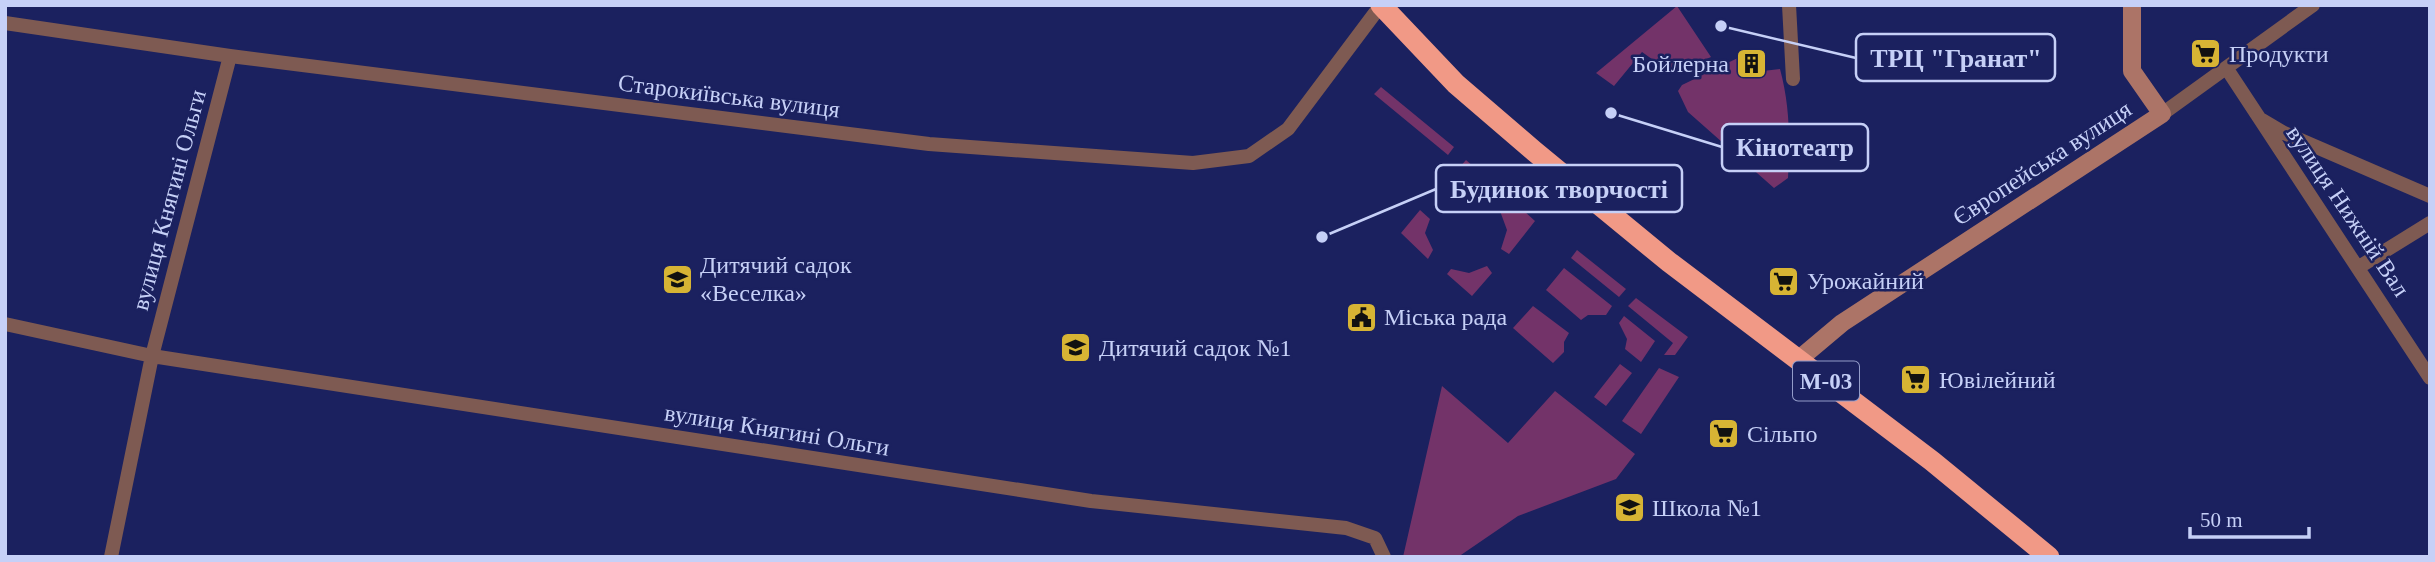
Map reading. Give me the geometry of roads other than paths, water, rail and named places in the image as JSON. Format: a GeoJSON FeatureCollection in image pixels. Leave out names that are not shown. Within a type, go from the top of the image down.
{"type":"FeatureCollection","features":[{"type":"Feature","properties":{"kind":"highway","name":"М-03"},"geometry":{"type":"LineString","coordinates":[[1381,5],[1456,84],[1534,151],[1669,262],[1932,461],[2049,557]]}},
{"type":"Feature","properties":{"kind":"main road"},"geometry":{"type":"LineString","coordinates":[[2132,5],[2132,71],[2162,114]]}},
{"type":"Feature","properties":{"kind":"main road","name":"Європейська вулиця"},"geometry":{"type":"LineString","coordinates":[[1798,360],[1842,323],[2162,114]]}},
{"type":"Feature","properties":{"kind":"street","name":"Старокиївська вулиця"},"geometry":{"type":"LineString","coordinates":[[5,23],[230,56],[929,144],[1193,163],[1250,156],[1288,129],[1381,5]]}},
{"type":"Feature","properties":{"kind":"street"},"geometry":{"type":"LineString","coordinates":[[1788,5],[1793,79]]}},
{"type":"Feature","properties":{"kind":"street","name":"Європейська вулиця"},"geometry":{"type":"LineString","coordinates":[[2162,114],[2313,5]]}},
{"type":"Feature","properties":{"kind":"street","name":"вулиця Княгині Ольги"},"geometry":{"type":"LineString","coordinates":[[111,557],[152,356],[230,56]]}},
{"type":"Feature","properties":{"kind":"street","name":"вулиця Нижній Вал"},"geometry":{"type":"LineString","coordinates":[[2227,69],[2360,267],[2430,378]]}},
{"type":"Feature","properties":{"kind":"street"},"geometry":{"type":"LineString","coordinates":[[2259,118],[2308,143],[2430,196]]}},
{"type":"Feature","properties":{"kind":"street"},"geometry":{"type":"LineString","coordinates":[[2360,267],[2430,223]]}},
{"type":"Feature","properties":{"kind":"street"},"geometry":{"type":"LineString","coordinates":[[5,324],[152,356]]}},
{"type":"Feature","properties":{"kind":"street","name":"вулиця Княгині Ольги"},"geometry":{"type":"LineString","coordinates":[[152,356],[1091,501],[1346,528],[1375,538],[1384,557]]}},
{"type":"Feature","properties":{"kind":"place","name":"ТРЦ \"Гранат\""},"geometry":{"type":"Point","coordinates":[1721,26]}},
{"type":"Feature","properties":{"kind":"place","name":"Продукти"},"geometry":{"type":"Point","coordinates":[2206,54]}},
{"type":"Feature","properties":{"kind":"place","name":"Бойлерна"},"geometry":{"type":"Point","coordinates":[1752,64]}},
{"type":"Feature","properties":{"kind":"place","name":"Кінотеатр"},"geometry":{"type":"Point","coordinates":[1611,113]}},
{"type":"Feature","properties":{"kind":"place","name":"Будинок творчості"},"geometry":{"type":"Point","coordinates":[1322,237]}},
{"type":"Feature","properties":{"kind":"place","name":"Дитячий садок «Веселка»"},"geometry":{"type":"Point","coordinates":[677,279]}},
{"type":"Feature","properties":{"kind":"place","name":"Урожайний"},"geometry":{"type":"Point","coordinates":[1784,281]}},
{"type":"Feature","properties":{"kind":"place","name":"Міська рада"},"geometry":{"type":"Point","coordinates":[1361,317]}},
{"type":"Feature","properties":{"kind":"place","name":"Дитячий садок №1"},"geometry":{"type":"Point","coordinates":[1076,348]}},
{"type":"Feature","properties":{"kind":"place","name":"Ювілейний"},"geometry":{"type":"Point","coordinates":[1916,380]}},
{"type":"Feature","properties":{"kind":"place","name":"Сільпо"},"geometry":{"type":"Point","coordinates":[1724,434]}},
{"type":"Feature","properties":{"kind":"place","name":"Школа №1"},"geometry":{"type":"Point","coordinates":[1629,508]}}]}
